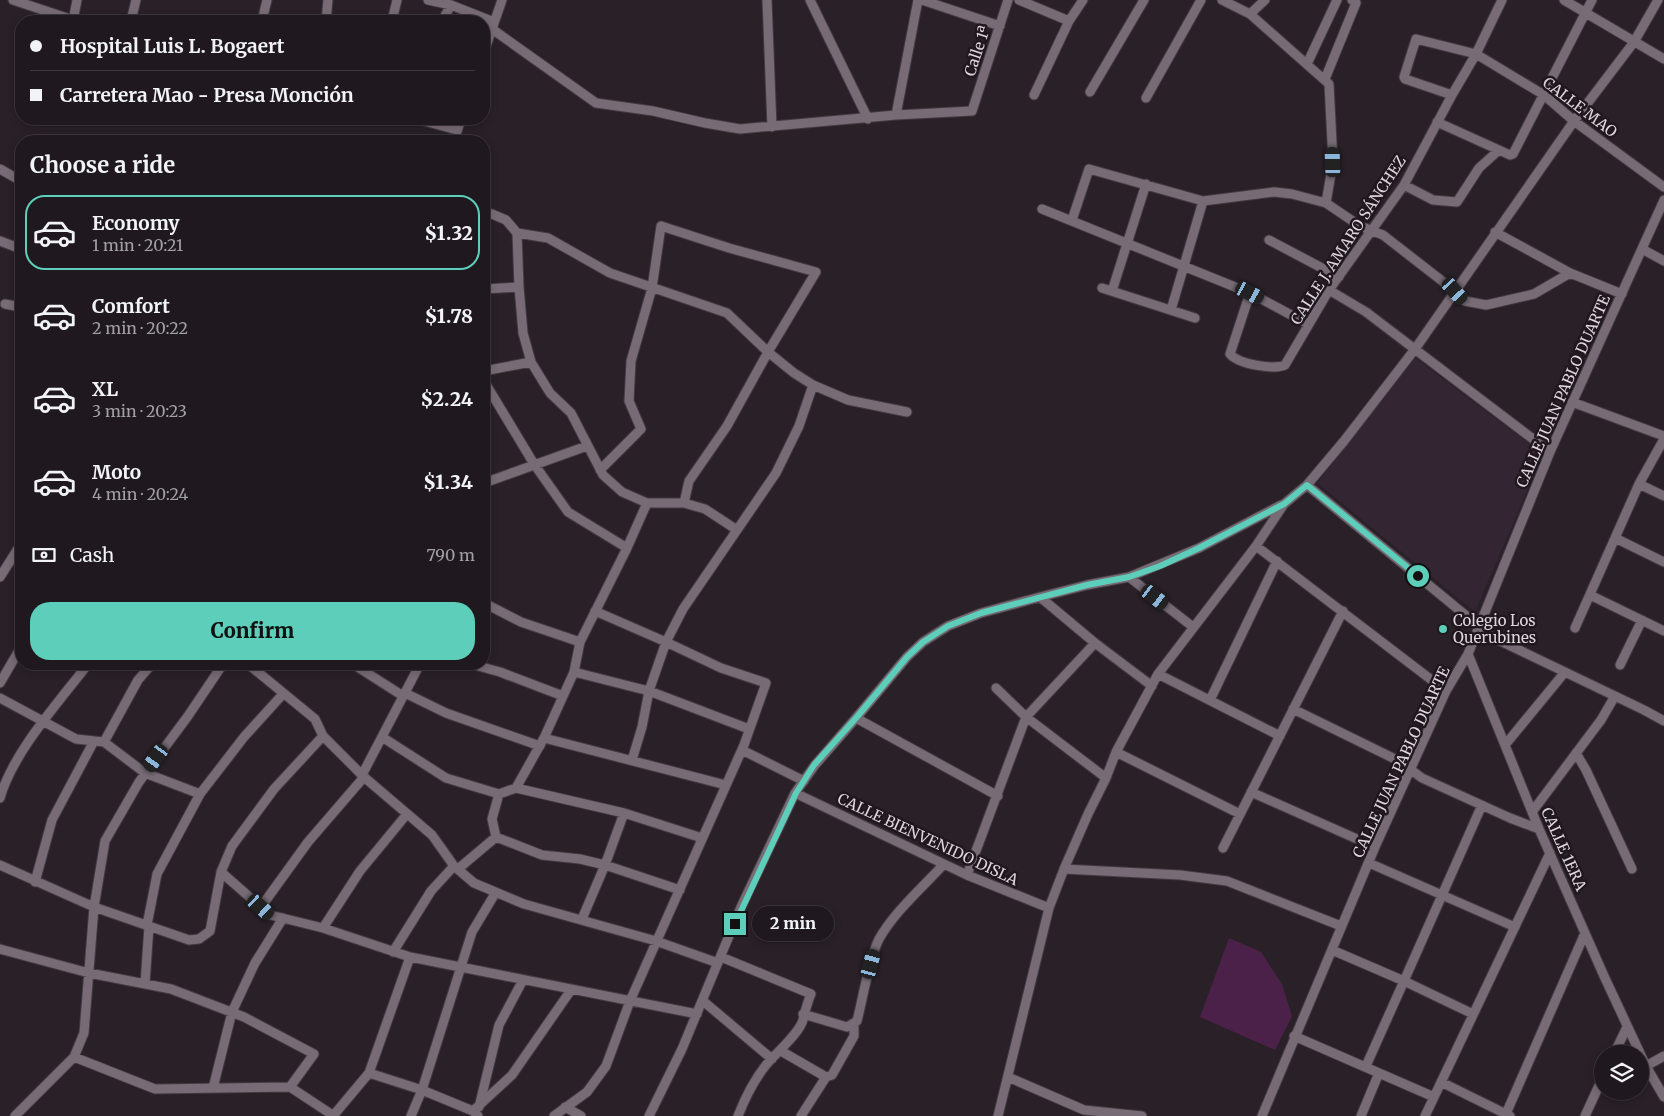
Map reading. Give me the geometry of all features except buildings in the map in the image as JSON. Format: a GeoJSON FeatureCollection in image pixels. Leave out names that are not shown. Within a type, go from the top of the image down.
{"type":"FeatureCollection","features":[{"type":"Feature","properties":{"kind":"street"},"geometry":{"type":"LineString","coordinates":[[13,0],[54,15]]}},
{"type":"Feature","properties":{"kind":"street"},"geometry":{"type":"LineString","coordinates":[[73,15],[77,0]]}},
{"type":"Feature","properties":{"kind":"street"},"geometry":{"type":"LineString","coordinates":[[132,15],[136,0]]}},
{"type":"Feature","properties":{"kind":"street"},"geometry":{"type":"LineString","coordinates":[[263,15],[267,0]]}},
{"type":"Feature","properties":{"kind":"street"},"geometry":{"type":"LineString","coordinates":[[327,15],[328,0]]}},
{"type":"Feature","properties":{"kind":"street"},"geometry":{"type":"LineString","coordinates":[[393,15],[397,0]]}},
{"type":"Feature","properties":{"kind":"street"},"geometry":{"type":"LineString","coordinates":[[428,0],[451,5],[472,15]]}},
{"type":"Feature","properties":{"kind":"street"},"geometry":{"type":"LineString","coordinates":[[490,34],[502,0]]}},
{"type":"Feature","properties":{"kind":"street"},"geometry":{"type":"LineString","coordinates":[[767,0],[772,127]]}},
{"type":"Feature","properties":{"kind":"street"},"geometry":{"type":"LineString","coordinates":[[810,0],[868,119]]}},
{"type":"Feature","properties":{"kind":"street"},"geometry":{"type":"LineString","coordinates":[[490,24],[596,103],[653,111],[705,124],[740,129],[896,115],[918,0]]}},
{"type":"Feature","properties":{"kind":"street"},"geometry":{"type":"LineString","coordinates":[[922,0],[1000,26]]}},
{"type":"Feature","properties":{"kind":"street","name":"Calle 1ª"},"geometry":{"type":"LineString","coordinates":[[896,115],[972,111],[1008,0]]}},
{"type":"Feature","properties":{"kind":"street"},"geometry":{"type":"LineString","coordinates":[[1020,0],[1069,21]]}},
{"type":"Feature","properties":{"kind":"street"},"geometry":{"type":"LineString","coordinates":[[1034,95],[1069,21],[1083,0]]}},
{"type":"Feature","properties":{"kind":"street"},"geometry":{"type":"LineString","coordinates":[[1090,92],[1144,0]]}},
{"type":"Feature","properties":{"kind":"street"},"geometry":{"type":"LineString","coordinates":[[1146,98],[1201,0]]}},
{"type":"Feature","properties":{"kind":"street"},"geometry":{"type":"LineString","coordinates":[[1222,0],[1250,14],[1325,79],[1330,87],[1333,162],[1326,203]]}},
{"type":"Feature","properties":{"kind":"street"},"geometry":{"type":"LineString","coordinates":[[1250,14],[1265,0]]}},
{"type":"Feature","properties":{"kind":"street"},"geometry":{"type":"LineString","coordinates":[[1307,64],[1337,0]]}},
{"type":"Feature","properties":{"kind":"street"},"geometry":{"type":"LineString","coordinates":[[1325,79],[1356,4],[1352,0]]}},
{"type":"Feature","properties":{"kind":"street","name":"CALLE J. AMARO SÁNCHEZ"},"geometry":{"type":"LineString","coordinates":[[1250,293],[1230,354],[1233,358],[1267,367],[1282,367],[1287,363],[1329,290],[1404,185],[1452,94],[1476,54],[1502,0]]}},
{"type":"Feature","properties":{"kind":"street"},"geometry":{"type":"LineString","coordinates":[[1564,0],[1664,59]]}},
{"type":"Feature","properties":{"kind":"street"},"geometry":{"type":"LineString","coordinates":[[1438,122],[1511,155],[1592,0]]}},
{"type":"Feature","properties":{"kind":"street"},"geometry":{"type":"LineString","coordinates":[[649,1116],[682,1049],[742,907],[796,793],[814,765],[907,657],[934,634],[948,626],[981,613],[1087,585],[1129,577],[1199,548],[1284,504],[1307,485],[1344,441],[1414,349],[1574,121],[1634,42],[1658,0]]}},
{"type":"Feature","properties":{"kind":"street"},"geometry":{"type":"LineString","coordinates":[[445,15],[451,5]]}},
{"type":"Feature","properties":{"kind":"street","name":"CALLE MAO"},"geometry":{"type":"LineString","coordinates":[[1452,94],[1405,79],[1414,40],[1418,38],[1476,54],[1544,95],[1574,121],[1664,187]]}},
{"type":"Feature","properties":{"kind":"street"},"geometry":{"type":"LineString","coordinates":[[439,125],[457,130]]}},
{"type":"Feature","properties":{"kind":"street"},"geometry":{"type":"LineString","coordinates":[[456,135],[459,125]]}},
{"type":"Feature","properties":{"kind":"street"},"geometry":{"type":"LineString","coordinates":[[1404,185],[1432,200],[1456,202],[1478,168],[1499,150]]}},
{"type":"Feature","properties":{"kind":"street"},"geometry":{"type":"LineString","coordinates":[[1072,220],[1089,168],[1203,201],[1274,192],[1292,194],[1326,203],[1360,226],[1373,229],[1383,235],[1455,291],[1465,301],[1486,305],[1534,294],[1570,273]]}},
{"type":"Feature","properties":{"kind":"street"},"geometry":{"type":"LineString","coordinates":[[0,169],[15,178]]}},
{"type":"Feature","properties":{"kind":"street"},"geometry":{"type":"LineString","coordinates":[[1112,291],[1146,184]]}},
{"type":"Feature","properties":{"kind":"street","name":"CALLE JUAN PABLO DUARTE"},"geometry":{"type":"LineString","coordinates":[[1262,1116],[1375,847],[1446,692],[1468,654],[1550,452],[1664,200]]}},
{"type":"Feature","properties":{"kind":"street"},"geometry":{"type":"LineString","coordinates":[[1171,310],[1203,201]]}},
{"type":"Feature","properties":{"kind":"street"},"geometry":{"type":"LineString","coordinates":[[1042,209],[1250,293],[1308,324]]}},
{"type":"Feature","properties":{"kind":"street"},"geometry":{"type":"LineString","coordinates":[[490,214],[506,220],[517,233],[519,287],[524,333],[531,362],[550,393],[571,413],[603,475],[622,492],[647,503],[684,503],[705,509],[737,530]]}},
{"type":"Feature","properties":{"kind":"street"},"geometry":{"type":"LineString","coordinates":[[600,470],[641,429],[629,401],[631,361],[652,288],[661,226],[729,248],[816,272],[768,352],[727,426],[689,481],[684,503]]}},
{"type":"Feature","properties":{"kind":"street"},"geometry":{"type":"LineString","coordinates":[[1496,232],[1570,273],[1622,294]]}},
{"type":"Feature","properties":{"kind":"street"},"geometry":{"type":"LineString","coordinates":[[517,233],[548,238],[610,273],[727,313],[768,352],[794,373],[813,385],[848,400],[906,412]]}},
{"type":"Feature","properties":{"kind":"street"},"geometry":{"type":"LineString","coordinates":[[1269,240],[1338,277]]}},
{"type":"Feature","properties":{"kind":"street"},"geometry":{"type":"LineString","coordinates":[[0,241],[15,247]]}},
{"type":"Feature","properties":{"kind":"street"},"geometry":{"type":"LineString","coordinates":[[1642,248],[1664,261]]}},
{"type":"Feature","properties":{"kind":"street"},"geometry":{"type":"LineString","coordinates":[[490,289],[519,287]]}},
{"type":"Feature","properties":{"kind":"street"},"geometry":{"type":"LineString","coordinates":[[1102,288],[1195,318]]}},
{"type":"Feature","properties":{"kind":"street"},"geometry":{"type":"LineString","coordinates":[[1329,290],[1366,312],[1550,452]]}},
{"type":"Feature","properties":{"kind":"street"},"geometry":{"type":"LineString","coordinates":[[5,304],[15,306]]}},
{"type":"Feature","properties":{"kind":"street"},"geometry":{"type":"LineString","coordinates":[[490,370],[531,362]]}},
{"type":"Feature","properties":{"kind":"street"},"geometry":{"type":"LineString","coordinates":[[632,760],[642,726],[649,691],[666,642],[683,609],[776,473],[799,426],[813,385]]}},
{"type":"Feature","properties":{"kind":"street"},"geometry":{"type":"LineString","coordinates":[[490,391],[534,464],[568,512],[627,548]]}},
{"type":"Feature","properties":{"kind":"street"},"geometry":{"type":"LineString","coordinates":[[1572,402],[1664,437],[1639,484],[1575,628]]}},
{"type":"Feature","properties":{"kind":"street"},"geometry":{"type":"LineString","coordinates":[[490,481],[587,446]]}},
{"type":"Feature","properties":{"kind":"street"},"geometry":{"type":"LineString","coordinates":[[1639,484],[1664,496]]}},
{"type":"Feature","properties":{"kind":"street"},"geometry":{"type":"LineString","coordinates":[[1307,485],[1492,637],[1664,721]]}},
{"type":"Feature","properties":{"kind":"street"},"geometry":{"type":"LineString","coordinates":[[516,788],[542,742],[574,672],[580,642],[627,548],[647,503]]}},
{"type":"Feature","properties":{"kind":"street"},"geometry":{"type":"LineString","coordinates":[[998,1116],[1049,908],[1064,869],[1116,752],[1158,674],[1256,546],[1284,504]]}},
{"type":"Feature","properties":{"kind":"street"},"geometry":{"type":"LineString","coordinates":[[1616,538],[1664,562]]}},
{"type":"Feature","properties":{"kind":"street"},"geometry":{"type":"LineString","coordinates":[[1256,546],[1446,692]]}},
{"type":"Feature","properties":{"kind":"street"},"geometry":{"type":"LineString","coordinates":[[0,577],[15,554]]}},
{"type":"Feature","properties":{"kind":"street"},"geometry":{"type":"LineString","coordinates":[[1210,700],[1277,561]]}},
{"type":"Feature","properties":{"kind":"street"},"geometry":{"type":"LineString","coordinates":[[1129,577],[1193,627]]}},
{"type":"Feature","properties":{"kind":"street"},"geometry":{"type":"LineString","coordinates":[[1590,595],[1664,631]]}},
{"type":"Feature","properties":{"kind":"street"},"geometry":{"type":"LineString","coordinates":[[1040,597],[1095,643],[1152,686]]}},
{"type":"Feature","properties":{"kind":"street"},"geometry":{"type":"LineString","coordinates":[[490,606],[521,622],[580,642]]}},
{"type":"Feature","properties":{"kind":"street"},"geometry":{"type":"LineString","coordinates":[[554,1116],[587,1092],[606,1066],[630,1001],[742,750],[766,683],[721,668],[596,611]]}},
{"type":"Feature","properties":{"kind":"street"},"geometry":{"type":"LineString","coordinates":[[1224,848],[1343,611]]}},
{"type":"Feature","properties":{"kind":"street"},"geometry":{"type":"LineString","coordinates":[[1620,665],[1642,620]]}},
{"type":"Feature","properties":{"kind":"street"},"geometry":{"type":"LineString","coordinates":[[967,875],[1026,717],[1095,643]]}},
{"type":"Feature","properties":{"kind":"street","name":"CALLE 1ERA"},"geometry":{"type":"LineString","coordinates":[[1468,654],[1532,812],[1636,1045]]}},
{"type":"Feature","properties":{"kind":"street"},"geometry":{"type":"LineString","coordinates":[[0,683],[15,657]]}},
{"type":"Feature","properties":{"kind":"street"},"geometry":{"type":"LineString","coordinates":[[490,669],[563,696]]}},
{"type":"Feature","properties":{"kind":"street"},"geometry":{"type":"LineString","coordinates":[[0,798],[4,782],[26,747],[83,670]]}},
{"type":"Feature","properties":{"kind":"street"},"geometry":{"type":"LineString","coordinates":[[104,742],[138,680],[147,670]]}},
{"type":"Feature","properties":{"kind":"street"},"geometry":{"type":"LineString","coordinates":[[15,1116],[74,1058],[84,1033],[94,907],[105,841],[146,773],[219,670]]}},
{"type":"Feature","properties":{"kind":"street"},"geometry":{"type":"LineString","coordinates":[[255,670],[315,719],[322,736],[363,776],[432,835],[456,868],[474,883],[524,904],[582,919],[720,960],[810,994],[803,1014],[803,1021],[781,1051],[767,1064],[750,1088],[738,1116]]}},
{"type":"Feature","properties":{"kind":"street"},"geometry":{"type":"LineString","coordinates":[[363,670],[404,694],[446,713],[542,742],[632,760],[726,785]]}},
{"type":"Feature","properties":{"kind":"street"},"geometry":{"type":"LineString","coordinates":[[261,907],[308,842],[363,776],[417,670]]}},
{"type":"Feature","properties":{"kind":"street"},"geometry":{"type":"LineString","coordinates":[[574,672],[649,691],[749,729]]}},
{"type":"Feature","properties":{"kind":"street"},"geometry":{"type":"LineString","coordinates":[[1505,746],[1565,672]]}},
{"type":"Feature","properties":{"kind":"street"},"geometry":{"type":"LineString","coordinates":[[1158,674],[1280,736]]}},
{"type":"Feature","properties":{"kind":"street"},"geometry":{"type":"LineString","coordinates":[[996,688],[1026,717],[1106,778]]}},
{"type":"Feature","properties":{"kind":"street"},"geometry":{"type":"LineString","coordinates":[[145,984],[148,926],[157,874],[200,794],[244,737],[284,694]]}},
{"type":"Feature","properties":{"kind":"street"},"geometry":{"type":"LineString","coordinates":[[1532,812],[1609,708],[1615,696]]}},
{"type":"Feature","properties":{"kind":"street"},"geometry":{"type":"LineString","coordinates":[[0,698],[76,739],[104,742],[146,773],[200,794]]}},
{"type":"Feature","properties":{"kind":"street"},"geometry":{"type":"LineString","coordinates":[[1293,709],[1399,761],[1422,778],[1539,828]]}},
{"type":"Feature","properties":{"kind":"street"},"geometry":{"type":"LineString","coordinates":[[856,718],[998,796]]}},
{"type":"Feature","properties":{"kind":"street"},"geometry":{"type":"LineString","coordinates":[[0,865],[94,907],[189,940],[199,939],[210,932],[221,872],[232,846],[269,796],[322,736]]}},
{"type":"Feature","properties":{"kind":"street"},"geometry":{"type":"LineString","coordinates":[[382,737],[446,778],[499,794],[516,788],[624,813],[702,838]]}},
{"type":"Feature","properties":{"kind":"street"},"geometry":{"type":"LineString","coordinates":[[35,882],[52,820],[94,741]]}},
{"type":"Feature","properties":{"kind":"street"},"geometry":{"type":"LineString","coordinates":[[742,750],[804,781]]}},
{"type":"Feature","properties":{"kind":"street"},"geometry":{"type":"LineString","coordinates":[[1116,752],[1240,814]]}},
{"type":"Feature","properties":{"kind":"street"},"geometry":{"type":"LineString","coordinates":[[1576,753],[1586,770],[1632,869]]}},
{"type":"Feature","properties":{"kind":"street"},"geometry":{"type":"LineString","coordinates":[[1252,792],[1375,847]]}},
{"type":"Feature","properties":{"kind":"street","name":"CALLE BIENVENIDO DISLA"},"geometry":{"type":"LineString","coordinates":[[796,793],[967,875],[1049,908]]}},
{"type":"Feature","properties":{"kind":"street"},"geometry":{"type":"LineString","coordinates":[[496,837],[492,819],[499,794]]}},
{"type":"Feature","properties":{"kind":"street"},"geometry":{"type":"LineString","coordinates":[[1366,1066],[1482,805]]}},
{"type":"Feature","properties":{"kind":"street"},"geometry":{"type":"LineString","coordinates":[[582,919],[624,813]]}},
{"type":"Feature","properties":{"kind":"street"},"geometry":{"type":"LineString","coordinates":[[323,928],[360,871],[407,814]]}},
{"type":"Feature","properties":{"kind":"street"},"geometry":{"type":"LineString","coordinates":[[496,837],[542,854],[580,859],[605,865],[680,890]]}},
{"type":"Feature","properties":{"kind":"street"},"geometry":{"type":"LineString","coordinates":[[393,952],[432,891],[456,868],[496,837]]}},
{"type":"Feature","properties":{"kind":"street"},"geometry":{"type":"LineString","coordinates":[[1425,1116],[1550,853]]}},
{"type":"Feature","properties":{"kind":"street"},"geometry":{"type":"LineString","coordinates":[[1369,863],[1515,926]]}},
{"type":"Feature","properties":{"kind":"street"},"geometry":{"type":"LineString","coordinates":[[803,1014],[847,1027],[857,1021],[874,952],[879,940],[894,918],[944,864]]}},
{"type":"Feature","properties":{"kind":"street"},"geometry":{"type":"LineString","coordinates":[[1064,869],[1180,875],[1227,880],[1342,926]]}},
{"type":"Feature","properties":{"kind":"street"},"geometry":{"type":"LineString","coordinates":[[221,872],[270,915],[323,928],[410,958],[697,1014]]}},
{"type":"Feature","properties":{"kind":"street"},"geometry":{"type":"LineString","coordinates":[[411,1116],[422,1090],[472,932],[496,892]]}},
{"type":"Feature","properties":{"kind":"street"},"geometry":{"type":"LineString","coordinates":[[214,1088],[232,1012],[255,963],[283,918]]}},
{"type":"Feature","properties":{"kind":"street"},"geometry":{"type":"LineString","coordinates":[[1441,1082],[1507,1115],[1585,933]]}},
{"type":"Feature","properties":{"kind":"street"},"geometry":{"type":"LineString","coordinates":[[0,949],[89,973],[171,989],[244,1017],[314,1054],[290,1087]]}},
{"type":"Feature","properties":{"kind":"street"},"geometry":{"type":"LineString","coordinates":[[1332,950],[1474,1014]]}},
{"type":"Feature","properties":{"kind":"street"},"geometry":{"type":"LineString","coordinates":[[74,1058],[155,1089],[290,1087],[334,1116],[368,1073],[410,958]]}},
{"type":"Feature","properties":{"kind":"street"},"geometry":{"type":"LineString","coordinates":[[476,1111],[499,1026],[523,980]]}},
{"type":"Feature","properties":{"kind":"street"},"geometry":{"type":"LineString","coordinates":[[476,1111],[512,1075],[571,990]]}},
{"type":"Feature","properties":{"kind":"street"},"geometry":{"type":"LineString","coordinates":[[703,1000],[772,1059]]}},
{"type":"Feature","properties":{"kind":"street"},"geometry":{"type":"LineString","coordinates":[[801,1116],[826,1077],[832,1075],[854,1036],[854,1024]]}},
{"type":"Feature","properties":{"kind":"street"},"geometry":{"type":"LineString","coordinates":[[1618,1045],[1627,1027]]}},
{"type":"Feature","properties":{"kind":"street"},"geometry":{"type":"LineString","coordinates":[[1294,1036],[1434,1097]]}},
{"type":"Feature","properties":{"kind":"street"},"geometry":{"type":"LineString","coordinates":[[781,1051],[826,1077]]}},
{"type":"Feature","properties":{"kind":"street"},"geometry":{"type":"LineString","coordinates":[[1649,1064],[1664,1056]]}},
{"type":"Feature","properties":{"kind":"street","name":"CALLE 1ERA"},"geometry":{"type":"LineString","coordinates":[[1649,1071],[1664,1097]]}},
{"type":"Feature","properties":{"kind":"street"},"geometry":{"type":"LineString","coordinates":[[368,1073],[422,1090],[476,1111]]}},
{"type":"Feature","properties":{"kind":"street"},"geometry":{"type":"LineString","coordinates":[[1362,1116],[1379,1073]]}},
{"type":"Feature","properties":{"kind":"street"},"geometry":{"type":"LineString","coordinates":[[1008,1077],[1084,1110],[1142,1116]]}},
{"type":"Feature","properties":{"kind":"street"},"geometry":{"type":"LineString","coordinates":[[1585,1116],[1594,1096]]}},
{"type":"Feature","properties":{"kind":"street"},"geometry":{"type":"LineString","coordinates":[[565,1107],[581,1116]]}},
{"type":"Feature","properties":{"kind":"shaded area"},"geometry":{"type":"Polygon","coordinates":[[[1414,357],[1543,454],[1475,612],[1317,483],[1414,357]]]}},
{"type":"Feature","properties":{"kind":"shaded area"},"geometry":{"type":"Polygon","coordinates":[[[1229,938],[1261,952],[1282,984],[1292,1016],[1275,1050],[1200,1017],[1229,938]]]}},
{"type":"Feature","properties":{"kind":"place","name":"Colegio Los Querubines"},"geometry":{"type":"Point","coordinates":[1443,629]}},
{"type":"Feature","properties":{"kind":"route"},"geometry":{"type":"LineString","coordinates":[[735,924],[796,793],[814,765],[907,657],[923,642],[948,626],[981,613],[1087,585],[1129,577],[1160,566],[1284,504],[1307,485],[1418,576]]}}]}
